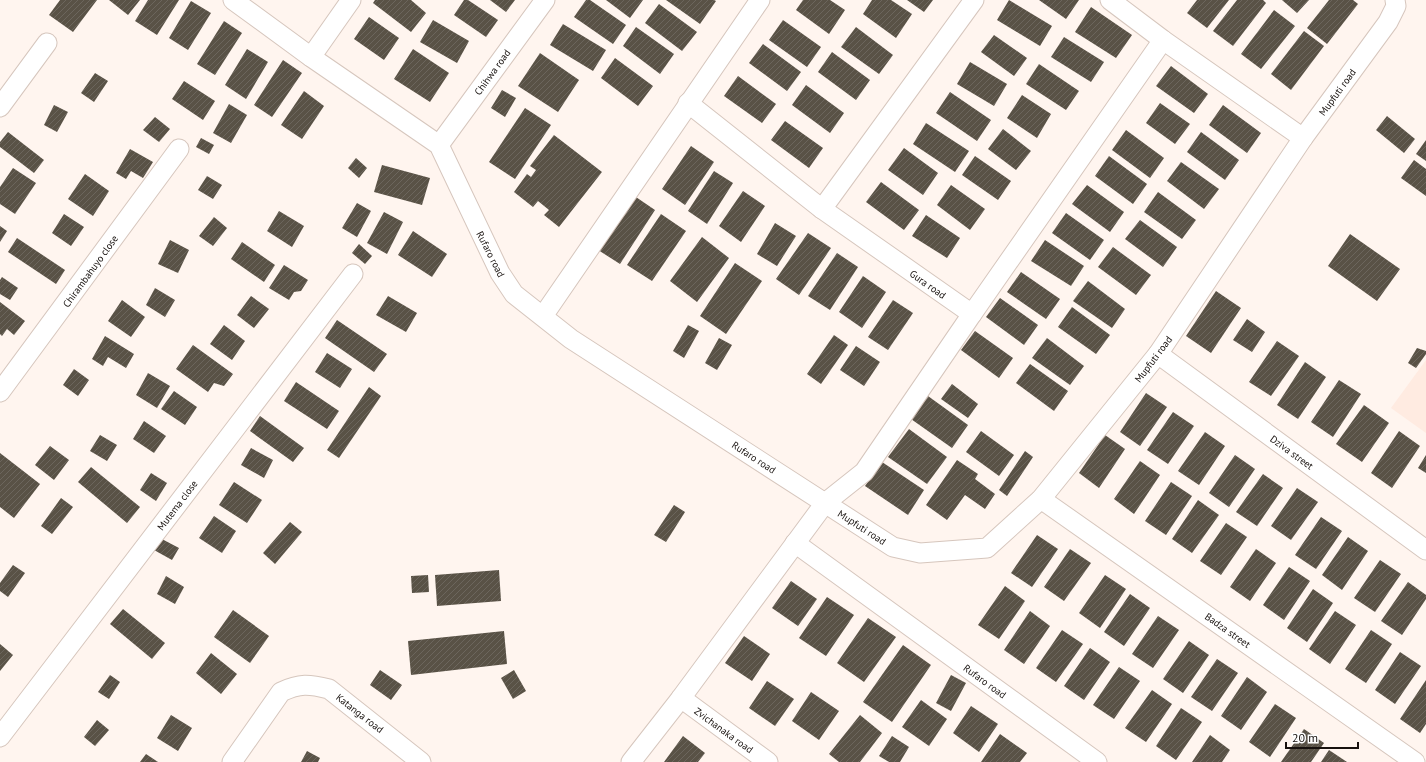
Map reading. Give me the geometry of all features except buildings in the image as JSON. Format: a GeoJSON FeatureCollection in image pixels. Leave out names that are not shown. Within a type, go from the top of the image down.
{"type":"FeatureCollection","features":[{"type":"Feature","properties":{"kind":"street"},"geometry":{"type":"LineString","coordinates":[[233,0],[311,57],[439,145]]}},
{"type":"Feature","properties":{"kind":"street"},"geometry":{"type":"LineString","coordinates":[[311,57],[351,0]]}},
{"type":"Feature","properties":{"kind":"street","name":"Chihwa road"},"geometry":{"type":"LineString","coordinates":[[439,145],[545,0]]}},
{"type":"Feature","properties":{"kind":"street"},"geometry":{"type":"LineString","coordinates":[[543,316],[760,0]]}},
{"type":"Feature","properties":{"kind":"street"},"geometry":{"type":"LineString","coordinates":[[822,209],[974,0]]}},
{"type":"Feature","properties":{"kind":"street"},"geometry":{"type":"LineString","coordinates":[[1110,0],[1163,40],[1303,138]]}},
{"type":"Feature","properties":{"kind":"street","name":"Mupfuti road"},"geometry":{"type":"LineString","coordinates":[[825,502],[893,546],[920,553],[987,548],[1041,499],[1158,354],[1303,138],[1388,22],[1395,3]]}},
{"type":"Feature","properties":{"kind":"street"},"geometry":{"type":"LineString","coordinates":[[631,762],[681,698],[825,502],[864,472],[1163,40]]}},
{"type":"Feature","properties":{"kind":"street"},"geometry":{"type":"LineString","coordinates":[[0,107],[47,43]]}},
{"type":"Feature","properties":{"kind":"street","name":"Gura road"},"geometry":{"type":"LineString","coordinates":[[688,103],[822,209],[972,314]]}},
{"type":"Feature","properties":{"kind":"street","name":"Rufaro road"},"geometry":{"type":"LineString","coordinates":[[439,145],[500,273],[514,294],[571,339],[825,502]]}},
{"type":"Feature","properties":{"kind":"street","name":"Chirambahuyo close"},"geometry":{"type":"LineString","coordinates":[[0,392],[179,149]]}},
{"type":"Feature","properties":{"kind":"street","name":"Mutema close"},"geometry":{"type":"LineString","coordinates":[[0,737],[354,274]]}},
{"type":"Feature","properties":{"kind":"street","name":"Dziva street"},"geometry":{"type":"LineString","coordinates":[[1158,354],[1426,550]]}},
{"type":"Feature","properties":{"kind":"street","name":"Badza street"},"geometry":{"type":"LineString","coordinates":[[1041,499],[1415,762]]}},
{"type":"Feature","properties":{"kind":"street","name":"Rufaro road"},"geometry":{"type":"LineString","coordinates":[[795,543],[1097,762]]}},
{"type":"Feature","properties":{"kind":"street","name":"Katanga road"},"geometry":{"type":"LineString","coordinates":[[232,762],[281,692],[292,687],[310,684],[329,689],[421,762]]}},
{"type":"Feature","properties":{"kind":"street","name":"Zvichanaka road"},"geometry":{"type":"LineString","coordinates":[[681,698],[768,762]]}},
{"type":"Feature","properties":{"kind":"shaded area"},"geometry":{"type":"Polygon","coordinates":[[[1426,360],[1426,433],[1391,408],[1426,360]]]}}]}
